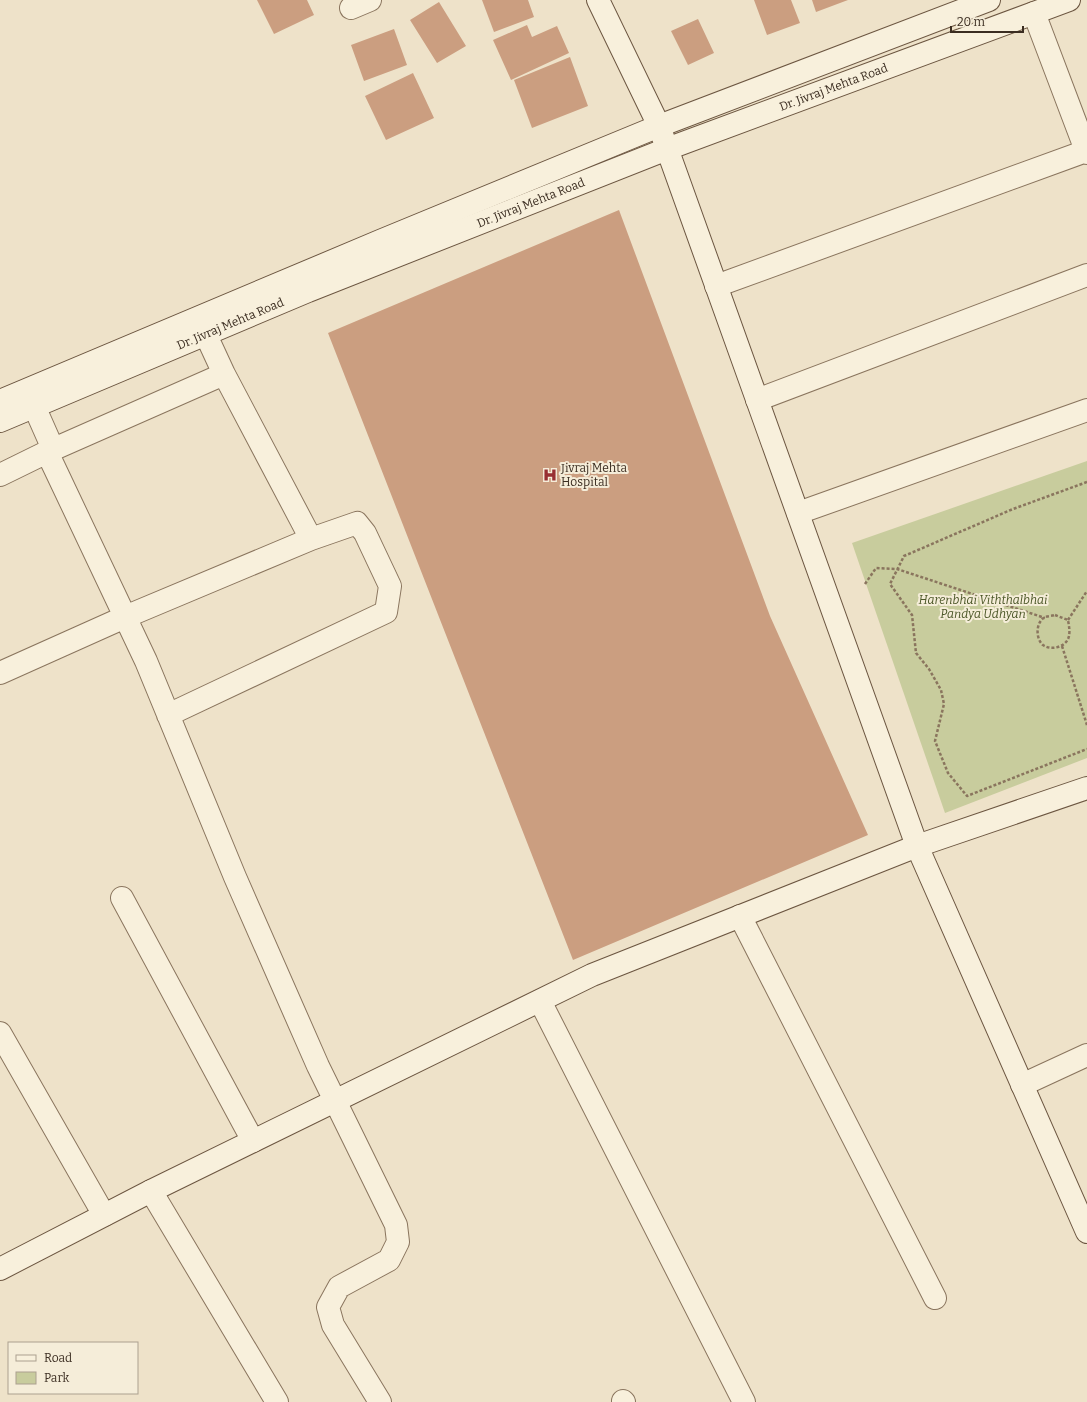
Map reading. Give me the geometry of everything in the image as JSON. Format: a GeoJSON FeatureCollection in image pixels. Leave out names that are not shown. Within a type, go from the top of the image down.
{"type":"FeatureCollection","features":[{"type":"Feature","properties":{"kind":"street"},"geometry":{"type":"LineString","coordinates":[[598,0],[659,126],[917,846],[1087,1232]]}},
{"type":"Feature","properties":{"kind":"street"},"geometry":{"type":"LineString","coordinates":[[0,401],[380,241],[659,126],[989,0]]}},
{"type":"Feature","properties":{"kind":"street","name":"Dr. Jivraj Mehta Road"},"geometry":{"type":"LineString","coordinates":[[0,420],[308,291],[666,149],[1069,0]]}},
{"type":"Feature","properties":{"kind":"street"},"geometry":{"type":"LineString","coordinates":[[716,286],[1087,152],[1034,13]]}},
{"type":"Feature","properties":{"kind":"street"},"geometry":{"type":"LineString","coordinates":[[757,400],[1087,275]]}},
{"type":"Feature","properties":{"kind":"street"},"geometry":{"type":"LineString","coordinates":[[206,334],[224,374],[311,539]]}},
{"type":"Feature","properties":{"kind":"street"},"geometry":{"type":"LineString","coordinates":[[0,475],[50,451],[224,374]]}},
{"type":"Feature","properties":{"kind":"street"},"geometry":{"type":"LineString","coordinates":[[34,406],[50,451],[146,661],[238,885],[318,1066],[396,1225],[398,1242],[389,1260],[339,1287],[328,1307],[333,1325],[380,1402]]}},
{"type":"Feature","properties":{"kind":"street"},"geometry":{"type":"LineString","coordinates":[[798,513],[1087,410]]}},
{"type":"Feature","properties":{"kind":"street"},"geometry":{"type":"LineString","coordinates":[[0,673],[125,617],[311,539],[357,523],[365,533],[390,586],[386,612],[168,715]]}},
{"type":"Feature","properties":{"kind":"street"},"geometry":{"type":"LineString","coordinates":[[0,1269],[151,1191],[592,975],[917,846],[1087,788]]}},
{"type":"Feature","properties":{"kind":"street"},"geometry":{"type":"LineString","coordinates":[[122,898],[253,1141]]}},
{"type":"Feature","properties":{"kind":"street"},"geometry":{"type":"LineString","coordinates":[[740,916],[934,1298]]}},
{"type":"Feature","properties":{"kind":"street"},"geometry":{"type":"LineString","coordinates":[[540,1001],[744,1402]]}},
{"type":"Feature","properties":{"kind":"street"},"geometry":{"type":"LineString","coordinates":[[0,1033],[104,1215]]}},
{"type":"Feature","properties":{"kind":"street"},"geometry":{"type":"LineString","coordinates":[[1022,1085],[1087,1055]]}},
{"type":"Feature","properties":{"kind":"street"},"geometry":{"type":"LineString","coordinates":[[151,1191],[277,1402]]}},
{"type":"Feature","properties":{"kind":"path"},"geometry":{"type":"LineString","coordinates":[[1087,482],[1013,509],[904,556],[890,584],[912,615],[916,653],[929,669],[941,690],[944,704],[935,741],[948,773],[967,796],[1087,749]]}},
{"type":"Feature","properties":{"kind":"path"},"geometry":{"type":"LineString","coordinates":[[866,584],[876,568],[897,569],[1045,618]]}},
{"type":"Feature","properties":{"kind":"path"},"geometry":{"type":"LineString","coordinates":[[1068,620],[1055,615],[1045,618],[1038,625],[1037,636],[1043,644],[1052,648],[1062,646],[1069,638],[1070,628],[1068,620],[1087,591]]}},
{"type":"Feature","properties":{"kind":"path"},"geometry":{"type":"LineString","coordinates":[[1062,646],[1087,725]]}},
{"type":"Feature","properties":{"kind":"green space","name":"Harenbhai Viththalbhai Pandya Udhyan"},"geometry":{"type":"Polygon","coordinates":[[[1087,461],[1087,758],[945,813],[852,543],[1087,461]]]}},
{"type":"Feature","properties":{"kind":"building"},"geometry":{"type":"Polygon","coordinates":[[[257,0],[307,0],[314,15],[274,34],[257,0]]]}},
{"type":"Feature","properties":{"kind":"building"},"geometry":{"type":"Polygon","coordinates":[[[482,0],[528,0],[534,17],[494,32],[482,0]]]}},
{"type":"Feature","properties":{"kind":"building"},"geometry":{"type":"Polygon","coordinates":[[[754,0],[791,0],[800,23],[767,35],[754,0]]]}},
{"type":"Feature","properties":{"kind":"building"},"geometry":{"type":"Polygon","coordinates":[[[812,0],[848,0],[816,12],[812,0]]]}},
{"type":"Feature","properties":{"kind":"building"},"geometry":{"type":"Polygon","coordinates":[[[439,2],[466,46],[437,63],[410,20],[439,2]]]}},
{"type":"Feature","properties":{"kind":"building"},"geometry":{"type":"Polygon","coordinates":[[[698,19],[714,53],[688,65],[671,31],[698,19]]]}},
{"type":"Feature","properties":{"kind":"building"},"geometry":{"type":"Polygon","coordinates":[[[527,25],[532,37],[557,26],[569,53],[511,80],[493,40],[527,25]]]}},
{"type":"Feature","properties":{"kind":"building"},"geometry":{"type":"Polygon","coordinates":[[[394,29],[407,65],[364,81],[351,45],[394,29]]]}},
{"type":"Feature","properties":{"kind":"building"},"geometry":{"type":"Polygon","coordinates":[[[570,57],[588,106],[532,128],[514,80],[570,57]]]}},
{"type":"Feature","properties":{"kind":"building"},"geometry":{"type":"Polygon","coordinates":[[[413,73],[434,118],[386,140],[365,96],[413,73]]]}},
{"type":"Feature","properties":{"kind":"building","name":"Jivraj Mehta Hospital"},"geometry":{"type":"Polygon","coordinates":[[[619,210],[770,616],[868,835],[573,960],[328,333],[619,210]]]}},
{"type":"Feature","properties":{"kind":"place","name":"Jivraj Mehta Hospital"},"geometry":{"type":"Point","coordinates":[550,475]}}]}
